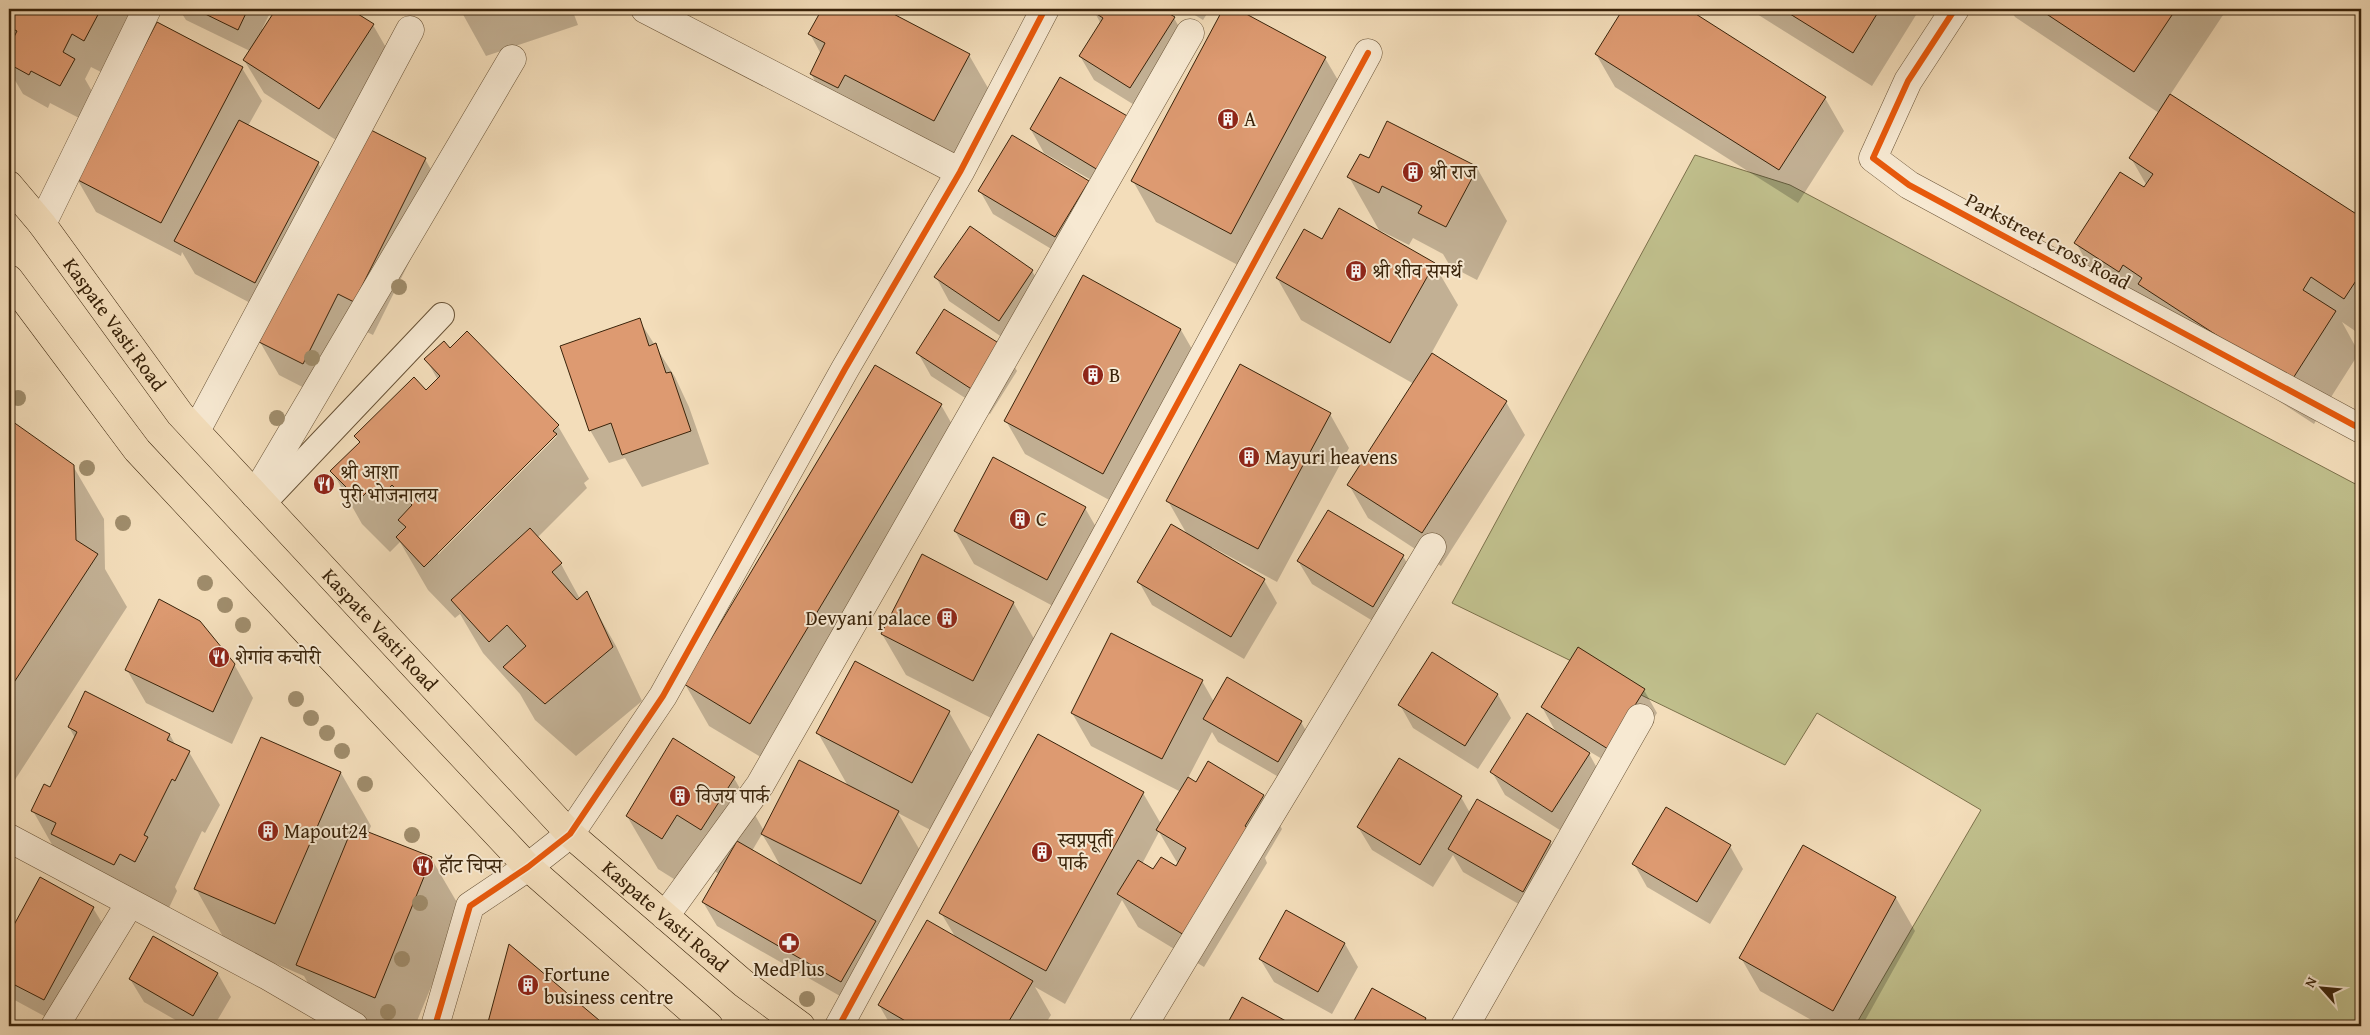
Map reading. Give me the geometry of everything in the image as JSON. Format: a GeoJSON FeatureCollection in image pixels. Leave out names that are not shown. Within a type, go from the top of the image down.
{"type":"FeatureCollection","features":[{"type":"Feature","properties":{"kind":"main road","name":"Kaspate Vasti Road"},"geometry":{"type":"LineString","coordinates":[[9,185],[42,224],[180,414],[570,834],[743,983],[801,1026]]}},
{"type":"Feature","properties":{"kind":"main road"},"geometry":{"type":"LineString","coordinates":[[9,278],[137,450],[528,867],[709,1026]]}},
{"type":"Feature","properties":{"kind":"street"},"geometry":{"type":"LineString","coordinates":[[42,224],[147,9]]}},
{"type":"Feature","properties":{"kind":"street"},"geometry":{"type":"LineString","coordinates":[[645,9],[960,172]]}},
{"type":"Feature","properties":{"kind":"street"},"geometry":{"type":"LineString","coordinates":[[436,1026],[470,906],[528,867],[570,834],[663,696],[844,369],[960,172],[1045,9]]}},
{"type":"Feature","properties":{"kind":"street","name":"Parkstreet Cross Road"},"geometry":{"type":"LineString","coordinates":[[1955,9],[1908,81],[1873,158],[1909,184],[2361,429]]}},
{"type":"Feature","properties":{"kind":"street"},"geometry":{"type":"LineString","coordinates":[[196,431],[410,30]]}},
{"type":"Feature","properties":{"kind":"street"},"geometry":{"type":"LineString","coordinates":[[665,916],[760,785],[1190,33]]}},
{"type":"Feature","properties":{"kind":"street"},"geometry":{"type":"LineString","coordinates":[[839,1026],[1368,53]]}},
{"type":"Feature","properties":{"kind":"street"},"geometry":{"type":"LineString","coordinates":[[259,499],[512,59]]}},
{"type":"Feature","properties":{"kind":"street"},"geometry":{"type":"LineString","coordinates":[[1143,1026],[1432,547]]}},
{"type":"Feature","properties":{"kind":"street"},"geometry":{"type":"LineString","coordinates":[[1465,1026],[1640,718]]}},
{"type":"Feature","properties":{"kind":"street"},"geometry":{"type":"LineString","coordinates":[[9,838],[268,976],[354,1026]]}},
{"type":"Feature","properties":{"kind":"street"},"geometry":{"type":"LineString","coordinates":[[55,1026],[130,903]]}},
{"type":"Feature","properties":{"kind":"lane"},"geometry":{"type":"LineString","coordinates":[[259,499],[442,315]]}},
{"type":"Feature","properties":{"kind":"shaded area"},"geometry":{"type":"Polygon","coordinates":[[[1695,155],[1790,185],[2361,487],[2361,1026],[1855,1026],[1981,810],[1817,713],[1785,765],[1452,603],[1695,155]]]}},
{"type":"Feature","properties":{"kind":"building"},"geometry":{"type":"Polygon","coordinates":[[[10,9],[101,9],[84,41],[72,34],[63,52],[75,59],[60,86],[31,71],[29,75],[9,64],[9,47],[17,31],[9,27],[10,9]]]}},
{"type":"Feature","properties":{"kind":"building"},"geometry":{"type":"Polygon","coordinates":[[[195,9],[248,9],[238,30],[195,9]]]}},
{"type":"Feature","properties":{"kind":"building"},"geometry":{"type":"Polygon","coordinates":[[[276,9],[350,9],[374,24],[319,109],[243,60],[276,9]]]}},
{"type":"Feature","properties":{"kind":"building"},"geometry":{"type":"Polygon","coordinates":[[[822,9],[884,9],[970,54],[934,121],[845,75],[838,88],[810,74],[825,43],[808,34],[822,9]]]}},
{"type":"Feature","properties":{"kind":"building"},"geometry":{"type":"Polygon","coordinates":[[[1094,9],[1161,9],[1175,17],[1130,88],[1079,56],[1103,18],[1092,11],[1094,9]]]}},
{"type":"Feature","properties":{"kind":"building","name":"A"},"geometry":{"type":"Polygon","coordinates":[[[1223,9],[1237,9],[1326,57],[1231,234],[1131,181],[1223,9]]]}},
{"type":"Feature","properties":{"kind":"building"},"geometry":{"type":"Polygon","coordinates":[[[1623,9],[1688,9],[1826,97],[1779,170],[1595,54],[1623,9]]]}},
{"type":"Feature","properties":{"kind":"building"},"geometry":{"type":"Polygon","coordinates":[[[1782,9],[1880,9],[1853,53],[1782,9]]]}},
{"type":"Feature","properties":{"kind":"building"},"geometry":{"type":"Polygon","coordinates":[[[2039,9],[2176,9],[2134,72],[2039,9]]]}},
{"type":"Feature","properties":{"kind":"building"},"geometry":{"type":"Polygon","coordinates":[[[157,22],[243,67],[161,223],[76,179],[157,22]]]}},
{"type":"Feature","properties":{"kind":"building"},"geometry":{"type":"Polygon","coordinates":[[[1060,77],[1129,117],[1098,170],[1030,129],[1060,77]]]}},
{"type":"Feature","properties":{"kind":"building"},"geometry":{"type":"Polygon","coordinates":[[[2170,94],[2361,217],[2361,273],[2344,299],[2311,277],[2303,290],[2336,311],[2290,383],[2138,284],[2142,278],[2123,265],[2119,272],[2074,243],[2120,172],[2144,187],[2153,174],[2129,158],[2170,94]]]}},
{"type":"Feature","properties":{"kind":"building"},"geometry":{"type":"Polygon","coordinates":[[[239,120],[319,162],[255,283],[174,241],[239,120]]]}},
{"type":"Feature","properties":{"kind":"building","name":"श्री राज"},"geometry":{"type":"Polygon","coordinates":[[[1387,121],[1478,167],[1446,227],[1418,213],[1422,206],[1382,186],[1379,193],[1347,177],[1360,154],[1369,158],[1387,121]]]}},
{"type":"Feature","properties":{"kind":"building"},"geometry":{"type":"Polygon","coordinates":[[[365,127],[426,158],[354,302],[338,294],[303,364],[259,342],[365,127]]]}},
{"type":"Feature","properties":{"kind":"building"},"geometry":{"type":"Polygon","coordinates":[[[1012,135],[1089,181],[1055,237],[978,191],[1012,135]]]}},
{"type":"Feature","properties":{"kind":"building","name":"श्री शीव समर्थ"},"geometry":{"type":"Polygon","coordinates":[[[1339,208],[1435,263],[1390,343],[1276,278],[1304,229],[1322,239],[1339,208]]]}},
{"type":"Feature","properties":{"kind":"building"},"geometry":{"type":"Polygon","coordinates":[[[970,226],[1033,270],[999,321],[934,277],[970,226]]]}},
{"type":"Feature","properties":{"kind":"building","name":"B"},"geometry":{"type":"Polygon","coordinates":[[[1083,275],[1181,329],[1103,474],[1004,421],[1083,275]]]}},
{"type":"Feature","properties":{"kind":"building"},"geometry":{"type":"Polygon","coordinates":[[[944,309],[1005,347],[976,392],[916,353],[944,309]]]}},
{"type":"Feature","properties":{"kind":"building"},"geometry":{"type":"Polygon","coordinates":[[[640,318],[649,346],[656,343],[666,373],[671,372],[691,431],[622,455],[611,423],[589,431],[560,346],[640,318]]]}},
{"type":"Feature","properties":{"kind":"building"},"geometry":{"type":"Polygon","coordinates":[[[467,331],[559,425],[553,431],[557,434],[424,567],[396,537],[406,527],[398,520],[412,505],[392,485],[378,499],[369,490],[359,500],[330,471],[360,442],[354,436],[414,377],[426,390],[440,376],[424,359],[444,341],[450,348],[467,331]]]}},
{"type":"Feature","properties":{"kind":"building"},"geometry":{"type":"Polygon","coordinates":[[[1432,353],[1507,401],[1422,533],[1347,485],[1432,353]]]}},
{"type":"Feature","properties":{"kind":"building","name":"Mayuri heavens"},"geometry":{"type":"Polygon","coordinates":[[[1240,364],[1331,413],[1258,549],[1166,501],[1240,364]]]}},
{"type":"Feature","properties":{"kind":"building"},"geometry":{"type":"Polygon","coordinates":[[[875,365],[942,404],[750,724],[684,684],[875,365]]]}},
{"type":"Feature","properties":{"kind":"building"},"geometry":{"type":"Polygon","coordinates":[[[9,419],[74,465],[76,540],[98,554],[9,690],[9,419]]]}},
{"type":"Feature","properties":{"kind":"building","name":"C"},"geometry":{"type":"Polygon","coordinates":[[[993,457],[1086,507],[1047,580],[954,531],[993,457]]]}},
{"type":"Feature","properties":{"kind":"building"},"geometry":{"type":"Polygon","coordinates":[[[1328,510],[1404,555],[1373,607],[1297,561],[1328,510]]]}},
{"type":"Feature","properties":{"kind":"building"},"geometry":{"type":"Polygon","coordinates":[[[1171,524],[1265,579],[1231,637],[1137,582],[1171,524]]]}},
{"type":"Feature","properties":{"kind":"building"},"geometry":{"type":"Polygon","coordinates":[[[530,528],[562,563],[552,572],[577,600],[587,591],[613,647],[545,704],[503,667],[526,646],[507,625],[489,642],[451,600],[530,528]]]}},
{"type":"Feature","properties":{"kind":"building","name":"Devyani palace"},"geometry":{"type":"Polygon","coordinates":[[[922,554],[1014,602],[973,681],[881,634],[922,554]]]}},
{"type":"Feature","properties":{"kind":"building"},"geometry":{"type":"Polygon","coordinates":[[[159,599],[200,621],[235,664],[213,712],[125,670],[159,599]]]}},
{"type":"Feature","properties":{"kind":"building"},"geometry":{"type":"Polygon","coordinates":[[[1111,633],[1203,680],[1162,759],[1071,713],[1111,633]]]}},
{"type":"Feature","properties":{"kind":"building"},"geometry":{"type":"Polygon","coordinates":[[[1578,647],[1645,689],[1608,749],[1541,707],[1578,647]]]}},
{"type":"Feature","properties":{"kind":"building"},"geometry":{"type":"Polygon","coordinates":[[[1432,652],[1498,694],[1465,746],[1398,705],[1432,652]]]}},
{"type":"Feature","properties":{"kind":"building"},"geometry":{"type":"Polygon","coordinates":[[[855,661],[950,711],[912,783],[816,733],[855,661]]]}},
{"type":"Feature","properties":{"kind":"building"},"geometry":{"type":"Polygon","coordinates":[[[1227,677],[1302,721],[1278,762],[1203,719],[1227,677]]]}},
{"type":"Feature","properties":{"kind":"building"},"geometry":{"type":"Polygon","coordinates":[[[85,691],[170,734],[167,740],[190,751],[175,781],[172,779],[144,835],[148,837],[135,862],[120,854],[114,865],[51,834],[56,823],[31,811],[44,784],[50,787],[77,732],[68,727],[85,691]]]}},
{"type":"Feature","properties":{"kind":"building"},"geometry":{"type":"Polygon","coordinates":[[[1527,713],[1590,753],[1552,812],[1490,772],[1527,713]]]}},
{"type":"Feature","properties":{"kind":"building","name":"स्वप्नपूर्ती पार्क"},"geometry":{"type":"Polygon","coordinates":[[[1038,734],[1144,792],[1046,971],[939,913],[1038,734]]]}},
{"type":"Feature","properties":{"kind":"building","name":"Mapout24"},"geometry":{"type":"Polygon","coordinates":[[[261,737],[341,772],[275,924],[194,889],[261,737]]]}},
{"type":"Feature","properties":{"kind":"building","name":"विजय पार्क"},"geometry":{"type":"Polygon","coordinates":[[[673,738],[735,777],[701,830],[677,815],[662,839],[626,816],[673,738]]]}},
{"type":"Feature","properties":{"kind":"building"},"geometry":{"type":"Polygon","coordinates":[[[1399,758],[1462,796],[1420,865],[1357,827],[1399,758]]]}},
{"type":"Feature","properties":{"kind":"building"},"geometry":{"type":"Polygon","coordinates":[[[799,760],[899,811],[861,884],[761,834],[799,760]]]}},
{"type":"Feature","properties":{"kind":"building"},"geometry":{"type":"Polygon","coordinates":[[[1208,761],[1264,795],[1245,826],[1249,829],[1184,935],[1117,894],[1138,860],[1153,869],[1161,857],[1176,866],[1186,848],[1156,830],[1188,777],[1196,782],[1208,761]]]}},
{"type":"Feature","properties":{"kind":"building"},"geometry":{"type":"Polygon","coordinates":[[[1477,799],[1551,841],[1523,892],[1448,849],[1477,799]]]}},
{"type":"Feature","properties":{"kind":"building"},"geometry":{"type":"Polygon","coordinates":[[[1666,807],[1731,845],[1697,902],[1632,864],[1666,807]]]}},
{"type":"Feature","properties":{"kind":"building"},"geometry":{"type":"Polygon","coordinates":[[[353,826],[432,857],[375,998],[296,965],[353,826]]]}},
{"type":"Feature","properties":{"kind":"building"},"geometry":{"type":"Polygon","coordinates":[[[737,841],[876,921],[841,982],[702,902],[737,841]]]}},
{"type":"Feature","properties":{"kind":"building"},"geometry":{"type":"Polygon","coordinates":[[[1803,845],[1896,897],[1833,1011],[1739,958],[1803,845]]]}},
{"type":"Feature","properties":{"kind":"building"},"geometry":{"type":"Polygon","coordinates":[[[40,877],[94,907],[44,1000],[9,982],[9,934],[40,877]]]}},
{"type":"Feature","properties":{"kind":"building"},"geometry":{"type":"Polygon","coordinates":[[[1286,910],[1345,943],[1318,992],[1259,959],[1286,910]]]}},
{"type":"Feature","properties":{"kind":"building"},"geometry":{"type":"Polygon","coordinates":[[[927,920],[1033,981],[1006,1026],[914,1026],[878,1005],[927,920]]]}},
{"type":"Feature","properties":{"kind":"building"},"geometry":{"type":"Polygon","coordinates":[[[153,936],[218,973],[193,1016],[129,979],[153,936]]]}},
{"type":"Feature","properties":{"kind":"building","name":"Fortune business centre"},"geometry":{"type":"Polygon","coordinates":[[[509,944],[606,1026],[487,1026],[509,944]]]}},
{"type":"Feature","properties":{"kind":"building"},"geometry":{"type":"Polygon","coordinates":[[[1372,988],[1426,1018],[1422,1026],[1351,1026],[1372,988]]]}},
{"type":"Feature","properties":{"kind":"building"},"geometry":{"type":"Polygon","coordinates":[[[1242,997],[1295,1026],[1226,1026],[1242,997]]]}},
{"type":"Feature","properties":{"kind":"cycle path"},"geometry":{"type":"LineString","coordinates":[[435,1026],[470,906],[528,867],[570,834],[663,696],[845,369],[960,172],[1045,9]]}},
{"type":"Feature","properties":{"kind":"cycle path"},"geometry":{"type":"LineString","coordinates":[[1955,9],[1908,81],[1873,158],[1909,185],[2361,429]]}},
{"type":"Feature","properties":{"kind":"cycle path"},"geometry":{"type":"LineString","coordinates":[[839,1026],[1368,53]]}},
{"type":"Feature","properties":{"kind":"place","name":"A"},"geometry":{"type":"Point","coordinates":[1228,119]}},
{"type":"Feature","properties":{"kind":"place","name":"श्री राज"},"geometry":{"type":"Point","coordinates":[1413,172]}},
{"type":"Feature","properties":{"kind":"place","name":"श्री शीव समर्थ"},"geometry":{"type":"Point","coordinates":[1356,271]}},
{"type":"Feature","properties":{"kind":"place","name":"B"},"geometry":{"type":"Point","coordinates":[1093,375]}},
{"type":"Feature","properties":{"kind":"place","name":"Mayuri heavens"},"geometry":{"type":"Point","coordinates":[1249,457]}},
{"type":"Feature","properties":{"kind":"place","name":"श्री आशा पुरी भोजनालय"},"geometry":{"type":"Point","coordinates":[324,484]}},
{"type":"Feature","properties":{"kind":"place","name":"C"},"geometry":{"type":"Point","coordinates":[1020,519]}},
{"type":"Feature","properties":{"kind":"place","name":"Devyani palace"},"geometry":{"type":"Point","coordinates":[947,618]}},
{"type":"Feature","properties":{"kind":"place","name":"शेगांव कचोरी"},"geometry":{"type":"Point","coordinates":[219,657]}},
{"type":"Feature","properties":{"kind":"place","name":"विजय पार्क"},"geometry":{"type":"Point","coordinates":[680,796]}},
{"type":"Feature","properties":{"kind":"place","name":"Mapout24"},"geometry":{"type":"Point","coordinates":[268,831]}},
{"type":"Feature","properties":{"kind":"place","name":"स्वप्नपूर्ती पार्क"},"geometry":{"type":"Point","coordinates":[1042,852]}},
{"type":"Feature","properties":{"kind":"place","name":"हॉट चिप्स"},"geometry":{"type":"Point","coordinates":[423,866]}},
{"type":"Feature","properties":{"kind":"place","name":"MedPlus"},"geometry":{"type":"Point","coordinates":[789,943]}},
{"type":"Feature","properties":{"kind":"place","name":"Fortune business centre"},"geometry":{"type":"Point","coordinates":[528,985]}}]}
